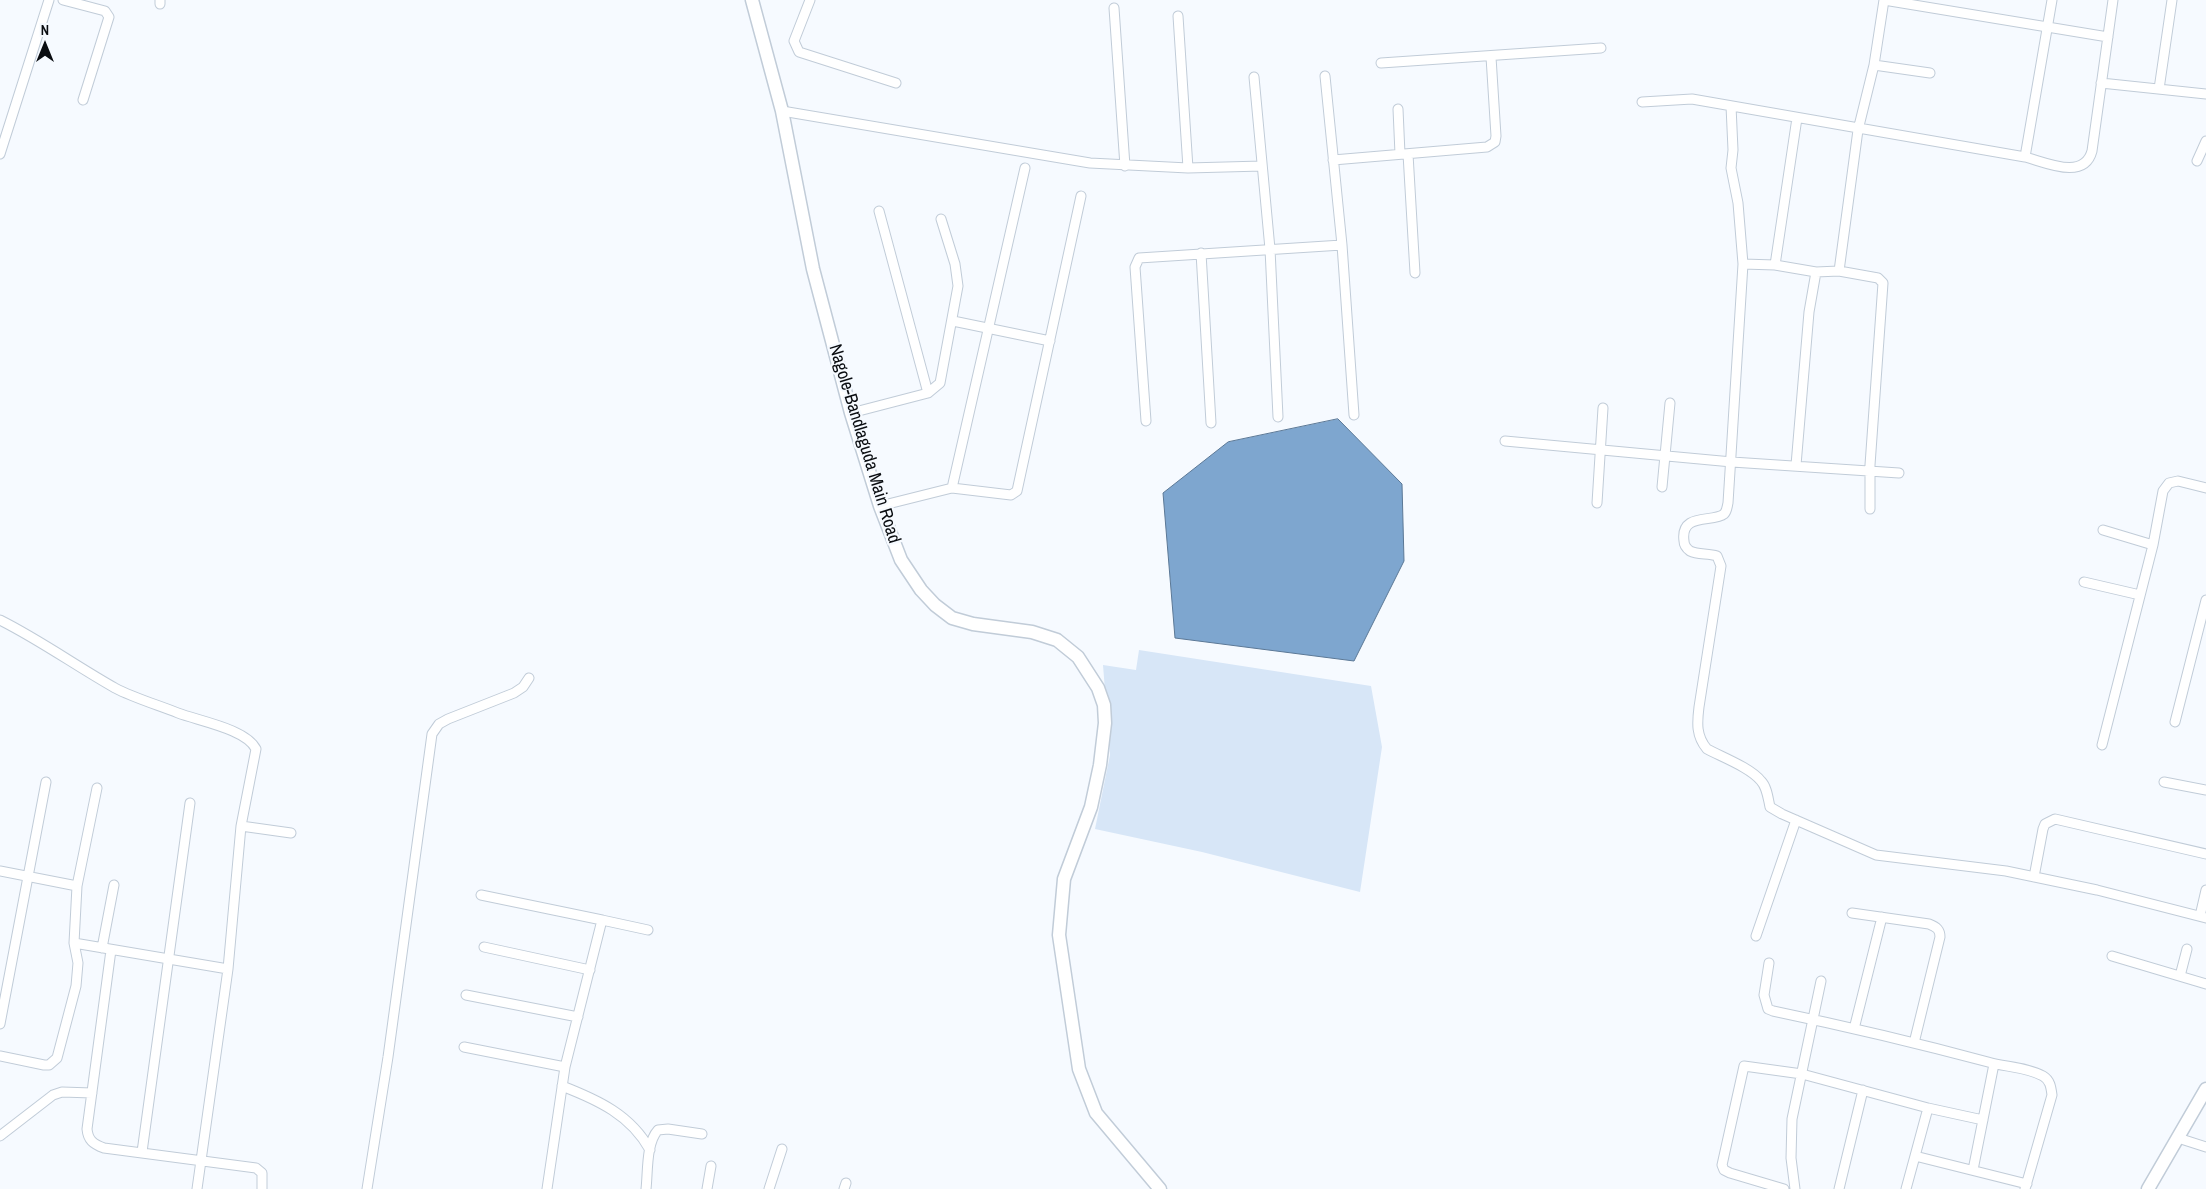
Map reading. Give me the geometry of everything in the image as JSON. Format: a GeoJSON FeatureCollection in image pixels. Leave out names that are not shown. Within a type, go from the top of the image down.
{"type":"FeatureCollection","features":[{"type":"Feature","properties":{"kind":"street"},"geometry":{"type":"LineString","coordinates":[[0,154],[49,0]]}},
{"type":"Feature","properties":{"kind":"street"},"geometry":{"type":"LineString","coordinates":[[63,0],[105,11],[109,18],[83,100]]}},
{"type":"Feature","properties":{"kind":"street","name":"Nagole-Bandlaguda Main Road"},"geometry":{"type":"LineString","coordinates":[[752,0],[782,112],[813,269],[851,413],[880,506],[900,560],[921,590],[935,605],[952,618],[973,624],[1011,628],[1057,640],[1078,657],[1090,673],[1104,705],[1105,723],[1100,766],[1091,807],[1064,879],[1059,935],[1079,1069],[1096,1113],[1160,1189]]}},
{"type":"Feature","properties":{"kind":"street"},"geometry":{"type":"LineString","coordinates":[[810,0],[794,41],[799,52],[896,83]]}},
{"type":"Feature","properties":{"kind":"street"},"geometry":{"type":"LineString","coordinates":[[1839,271],[1858,130],[1874,65],[1884,0],[2108,37]]}},
{"type":"Feature","properties":{"kind":"street"},"geometry":{"type":"LineString","coordinates":[[2025,158],[2052,0]]}},
{"type":"Feature","properties":{"kind":"street"},"geometry":{"type":"LineString","coordinates":[[1642,102],[1692,99],[1858,130],[2025,158],[2069,168],[2080,167],[2090,159],[2092,151],[2114,0]]}},
{"type":"Feature","properties":{"kind":"street"},"geometry":{"type":"LineString","coordinates":[[2159,89],[2172,0]]}},
{"type":"Feature","properties":{"kind":"street"},"geometry":{"type":"LineString","coordinates":[[1114,8],[1125,166]]}},
{"type":"Feature","properties":{"kind":"street"},"geometry":{"type":"LineString","coordinates":[[1178,16],[1188,168]]}},
{"type":"Feature","properties":{"kind":"street"},"geometry":{"type":"LineString","coordinates":[[1381,63],[1601,48]]}},
{"type":"Feature","properties":{"kind":"street"},"geometry":{"type":"LineString","coordinates":[[1333,160],[1487,147],[1495,142],[1491,57]]}},
{"type":"Feature","properties":{"kind":"street"},"geometry":{"type":"LineString","coordinates":[[1874,65],[1930,73]]}},
{"type":"Feature","properties":{"kind":"street"},"geometry":{"type":"LineString","coordinates":[[1325,76],[1342,244],[1354,414]]}},
{"type":"Feature","properties":{"kind":"street"},"geometry":{"type":"LineString","coordinates":[[1254,77],[1270,249],[1278,417]]}},
{"type":"Feature","properties":{"kind":"street"},"geometry":{"type":"LineString","coordinates":[[2102,83],[2206,94]]}},
{"type":"Feature","properties":{"kind":"street"},"geometry":{"type":"LineString","coordinates":[[1731,106],[1733,143],[1731,168],[1738,203],[1743,264],[1732,462],[1726,511],[1723,515],[1695,520],[1688,526],[1684,536],[1684,543],[1688,549],[1696,553],[1717,556],[1722,566],[1699,707],[1698,735],[1706,749],[1758,777],[1765,786],[1770,807],[1876,855],[2006,871],[2097,890],[2203,917],[2206,890]]}},
{"type":"Feature","properties":{"kind":"street"},"geometry":{"type":"LineString","coordinates":[[1398,110],[1415,273]]}},
{"type":"Feature","properties":{"kind":"street"},"geometry":{"type":"LineString","coordinates":[[782,112],[1055,157],[1125,166],[1188,168],[1262,166]]}},
{"type":"Feature","properties":{"kind":"street"},"geometry":{"type":"LineString","coordinates":[[1775,265],[1797,118]]}},
{"type":"Feature","properties":{"kind":"street"},"geometry":{"type":"LineString","coordinates":[[2197,161],[2206,141]]}},
{"type":"Feature","properties":{"kind":"street"},"geometry":{"type":"LineString","coordinates":[[952,488],[1025,168]]}},
{"type":"Feature","properties":{"kind":"street"},"geometry":{"type":"LineString","coordinates":[[880,506],[952,488],[1011,495],[1017,491],[1081,196]]}},
{"type":"Feature","properties":{"kind":"street"},"geometry":{"type":"LineString","coordinates":[[879,212],[928,393]]}},
{"type":"Feature","properties":{"kind":"street"},"geometry":{"type":"LineString","coordinates":[[851,413],[928,393],[940,383],[958,286],[941,219]]}},
{"type":"Feature","properties":{"kind":"street"},"geometry":{"type":"LineString","coordinates":[[1146,421],[1136,262],[1139,258],[1342,244]]}},
{"type":"Feature","properties":{"kind":"street"},"geometry":{"type":"LineString","coordinates":[[1201,253],[1211,423]]}},
{"type":"Feature","properties":{"kind":"street"},"geometry":{"type":"LineString","coordinates":[[1743,264],[1775,265],[1816,272],[1839,271],[1878,278],[1883,283],[1870,509]]}},
{"type":"Feature","properties":{"kind":"street"},"geometry":{"type":"LineString","coordinates":[[1796,465],[1809,312],[1816,272]]}},
{"type":"Feature","properties":{"kind":"street"},"geometry":{"type":"LineString","coordinates":[[953,321],[1050,341]]}},
{"type":"Feature","properties":{"kind":"street"},"geometry":{"type":"LineString","coordinates":[[1662,488],[1670,403]]}},
{"type":"Feature","properties":{"kind":"street"},"geometry":{"type":"LineString","coordinates":[[1597,503],[1602,449],[1603,408]]}},
{"type":"Feature","properties":{"kind":"street"},"geometry":{"type":"LineString","coordinates":[[1505,441],[1732,462],[1898,473]]}},
{"type":"Feature","properties":{"kind":"street"},"geometry":{"type":"LineString","coordinates":[[2102,745],[2153,545],[2166,486],[2178,481],[2206,488]]}},
{"type":"Feature","properties":{"kind":"street"},"geometry":{"type":"LineString","coordinates":[[2103,530],[2153,545]]}},
{"type":"Feature","properties":{"kind":"street"},"geometry":{"type":"LineString","coordinates":[[2084,582],[2140,595]]}},
{"type":"Feature","properties":{"kind":"street"},"geometry":{"type":"LineString","coordinates":[[2175,722],[2206,600]]}},
{"type":"Feature","properties":{"kind":"street"},"geometry":{"type":"LineString","coordinates":[[0,620],[117,689],[178,713],[244,735],[253,742],[256,748],[241,826],[228,969],[197,1189]]}},
{"type":"Feature","properties":{"kind":"street"},"geometry":{"type":"LineString","coordinates":[[367,1189],[388,1057],[432,734],[439,724],[448,719],[514,693],[523,687],[529,678]]}},
{"type":"Feature","properties":{"kind":"street"},"geometry":{"type":"LineString","coordinates":[[0,1024],[46,782]]}},
{"type":"Feature","properties":{"kind":"street"},"geometry":{"type":"LineString","coordinates":[[2164,782],[2206,790]]}},
{"type":"Feature","properties":{"kind":"street"},"geometry":{"type":"LineString","coordinates":[[0,1056],[44,1065],[49,1065],[57,1058],[76,986],[78,963],[74,943],[77,886],[97,788]]}},
{"type":"Feature","properties":{"kind":"street"},"geometry":{"type":"LineString","coordinates":[[142,1152],[190,803]]}},
{"type":"Feature","properties":{"kind":"street"},"geometry":{"type":"LineString","coordinates":[[2034,877],[2043,829],[2045,824],[2055,819],[2206,854]]}},
{"type":"Feature","properties":{"kind":"street"},"geometry":{"type":"LineString","coordinates":[[1756,936],[1796,820]]}},
{"type":"Feature","properties":{"kind":"street"},"geometry":{"type":"LineString","coordinates":[[241,826],[291,833]]}},
{"type":"Feature","properties":{"kind":"street"},"geometry":{"type":"LineString","coordinates":[[0,871],[77,886]]}},
{"type":"Feature","properties":{"kind":"street"},"geometry":{"type":"LineString","coordinates":[[114,885],[87,1129],[91,1142],[104,1148],[201,1160],[260,1170],[263,1176],[262,1189]]}},
{"type":"Feature","properties":{"kind":"street"},"geometry":{"type":"LineString","coordinates":[[480,895],[648,930]]}},
{"type":"Feature","properties":{"kind":"street"},"geometry":{"type":"LineString","coordinates":[[1852,913],[1929,924],[1935,926],[1940,932],[1914,1043]]}},
{"type":"Feature","properties":{"kind":"street"},"geometry":{"type":"LineString","coordinates":[[1854,1029],[1882,917]]}},
{"type":"Feature","properties":{"kind":"street"},"geometry":{"type":"LineString","coordinates":[[547,1189],[565,1067],[602,920]]}},
{"type":"Feature","properties":{"kind":"street"},"geometry":{"type":"LineString","coordinates":[[74,943],[228,969]]}},
{"type":"Feature","properties":{"kind":"street"},"geometry":{"type":"LineString","coordinates":[[484,947],[590,970]]}},
{"type":"Feature","properties":{"kind":"street"},"geometry":{"type":"LineString","coordinates":[[2180,976],[2187,949]]}},
{"type":"Feature","properties":{"kind":"street"},"geometry":{"type":"LineString","coordinates":[[2112,956],[2206,984]]}},
{"type":"Feature","properties":{"kind":"street"},"geometry":{"type":"LineString","coordinates":[[1769,963],[1764,995],[1768,1009],[1994,1064],[2037,1072],[2050,1083],[2052,1095],[2026,1186],[1973,1170],[1915,1156]]}},
{"type":"Feature","properties":{"kind":"street"},"geometry":{"type":"LineString","coordinates":[[1795,1189],[1791,1158],[1792,1119],[1821,981]]}},
{"type":"Feature","properties":{"kind":"street"},"geometry":{"type":"LineString","coordinates":[[466,995],[578,1017]]}},
{"type":"Feature","properties":{"kind":"street"},"geometry":{"type":"LineString","coordinates":[[464,1047],[565,1067]]}},
{"type":"Feature","properties":{"kind":"street"},"geometry":{"type":"LineString","coordinates":[[1973,1170],[1994,1064]]}},
{"type":"Feature","properties":{"kind":"street"},"geometry":{"type":"LineString","coordinates":[[1784,1189],[1730,1173],[1724,1170],[1722,1165],[1744,1066],[1802,1074],[1928,1108],[1983,1120]]}},
{"type":"Feature","properties":{"kind":"street"},"geometry":{"type":"LineString","coordinates":[[562,1086],[598,1100],[618,1113],[639,1134],[650,1150]]}},
{"type":"Feature","properties":{"kind":"street"},"geometry":{"type":"LineString","coordinates":[[2148,1189],[2206,1089]]}},
{"type":"Feature","properties":{"kind":"street"},"geometry":{"type":"LineString","coordinates":[[1839,1189],[1863,1090]]}},
{"type":"Feature","properties":{"kind":"street"},"geometry":{"type":"LineString","coordinates":[[0,1136],[53,1095],[62,1092],[92,1094]]}},
{"type":"Feature","properties":{"kind":"street"},"geometry":{"type":"LineString","coordinates":[[1906,1189],[1928,1108]]}},
{"type":"Feature","properties":{"kind":"street"},"geometry":{"type":"LineString","coordinates":[[646,1189],[650,1150],[654,1134],[663,1128],[702,1134]]}},
{"type":"Feature","properties":{"kind":"street"},"geometry":{"type":"LineString","coordinates":[[2178,1138],[2206,1147]]}},
{"type":"Feature","properties":{"kind":"street"},"geometry":{"type":"LineString","coordinates":[[769,1189],[782,1149]]}},
{"type":"Feature","properties":{"kind":"street"},"geometry":{"type":"LineString","coordinates":[[707,1189],[710,1166]]}},
{"type":"Feature","properties":{"kind":"shaded area"},"geometry":{"type":"Polygon","coordinates":[[[1139,650],[1371,686],[1382,747],[1360,892],[1202,852],[1095,829],[1110,755],[1103,665],[1136,670],[1139,650]]]}},
{"type":"Feature","properties":{"kind":"water"},"geometry":{"type":"Polygon","coordinates":[[[1338,419],[1402,484],[1404,561],[1354,661],[1175,638],[1163,493],[1228,442],[1338,419]]]}}]}
